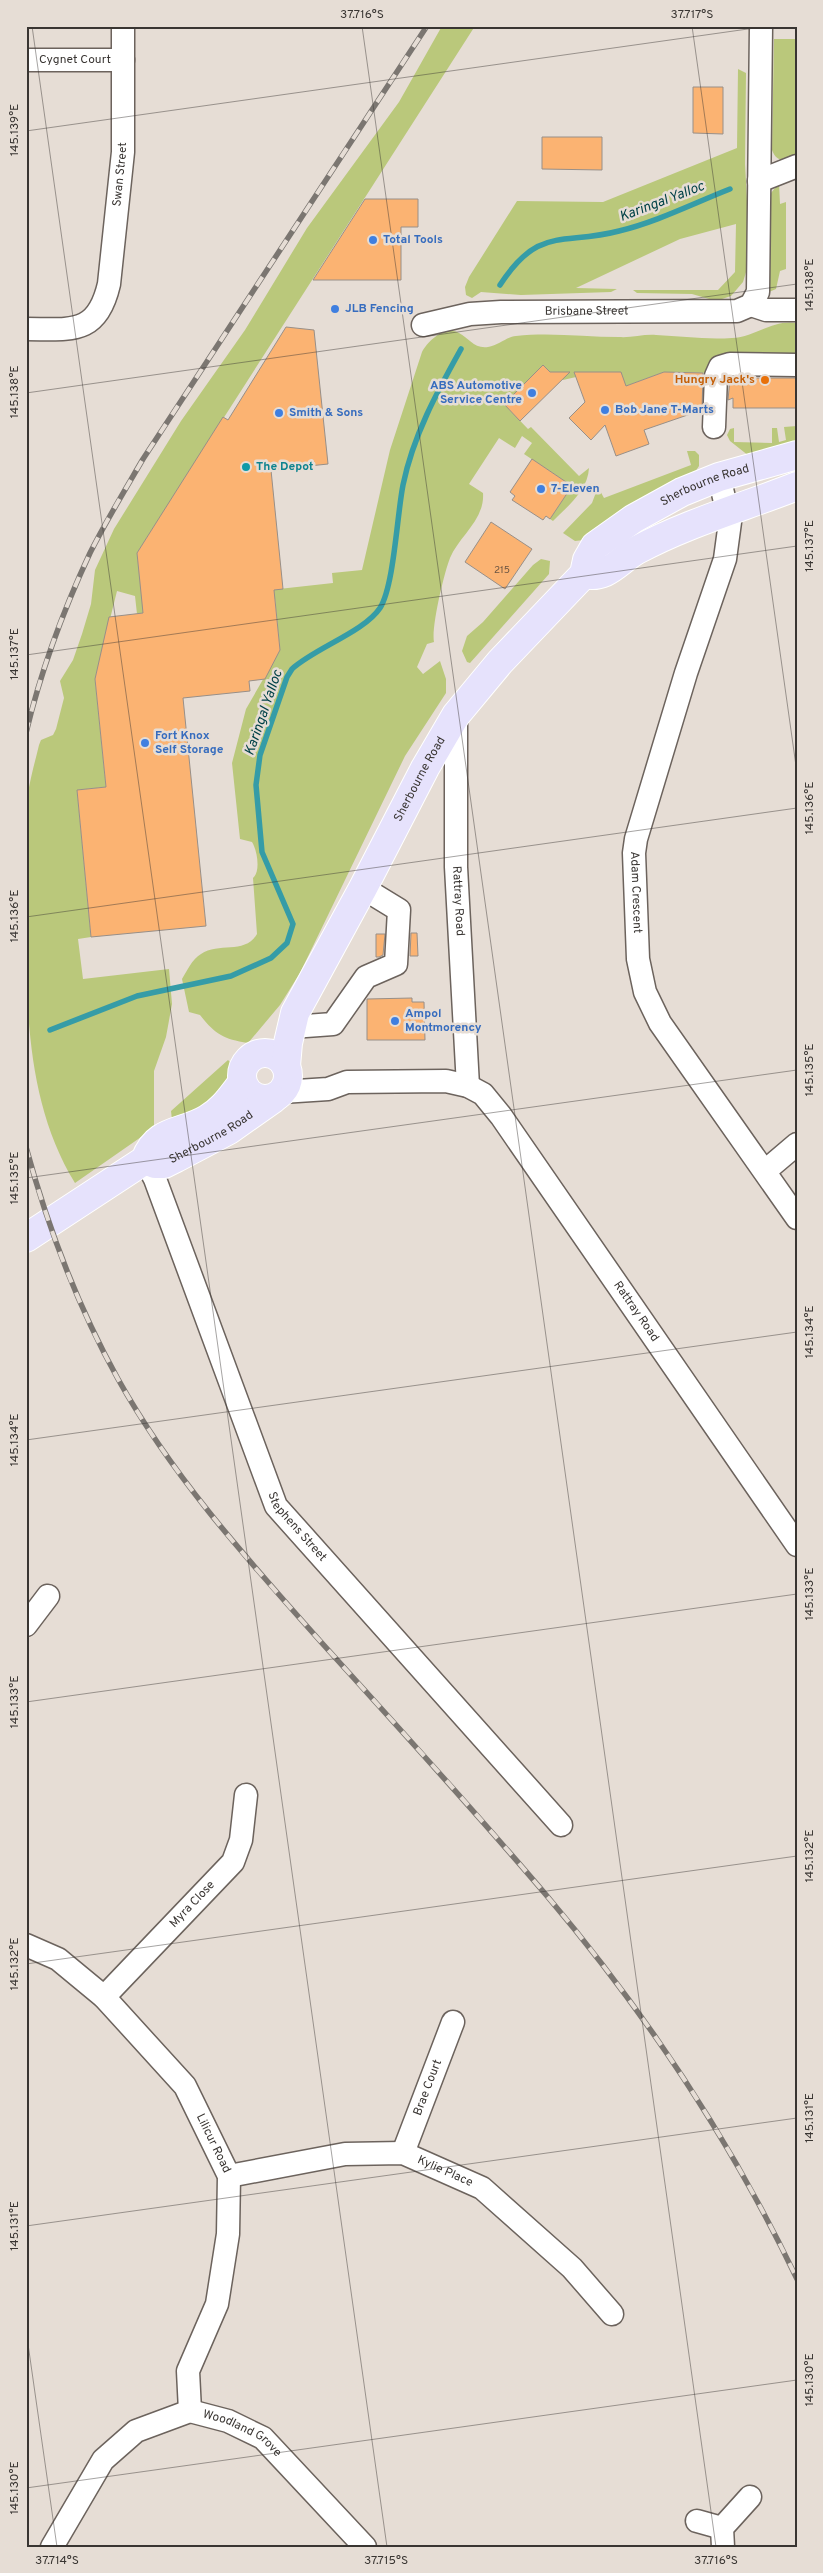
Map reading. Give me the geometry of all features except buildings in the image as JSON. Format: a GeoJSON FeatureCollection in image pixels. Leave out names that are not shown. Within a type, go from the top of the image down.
{"type":"FeatureCollection","features":[{"type":"Feature","properties":{"kind":"main road","name":"Sherbourne Road"},"geometry":{"type":"LineString","coordinates":[[145,1160],[155,1164],[164,1164],[229,1130],[282,1082],[293,1020],[364,888],[425,768],[456,715],[500,662],[584,574],[590,552],[608,535],[682,492],[719,477],[797,455]]}},
{"type":"Feature","properties":{"kind":"main road"},"geometry":{"type":"LineString","coordinates":[[584,574],[592,576],[604,574],[643,547],[797,486]]}},
{"type":"Feature","properties":{"kind":"main road","name":"Sherbourne Road"},"geometry":{"type":"LineString","coordinates":[[258,1054],[273,1034],[293,1020]]}},
{"type":"Feature","properties":{"kind":"main road"},"geometry":{"type":"LineString","coordinates":[[258,1054],[274,1055],[282,1082],[254,1098],[242,1083],[244,1066],[258,1054]]}},
{"type":"Feature","properties":{"kind":"main road","name":"Sherbourne Road"},"geometry":{"type":"LineString","coordinates":[[26,1238],[145,1160],[149,1148],[156,1141],[167,1134],[193,1126],[218,1112],[242,1083]]}},
{"type":"Feature","properties":{"kind":"street","name":"Swan Street"},"geometry":{"type":"LineString","coordinates":[[26,329],[79,327],[94,318],[101,309],[109,284],[123,152],[123,26]]}},
{"type":"Feature","properties":{"kind":"street"},"geometry":{"type":"LineString","coordinates":[[751,305],[758,292],[761,26]]}},
{"type":"Feature","properties":{"kind":"street","name":"Cygnet Court"},"geometry":{"type":"LineString","coordinates":[[26,60],[123,60]]}},
{"type":"Feature","properties":{"kind":"street"},"geometry":{"type":"LineString","coordinates":[[759,181],[797,166]]}},
{"type":"Feature","properties":{"kind":"street","name":"Brisbane Street"},"geometry":{"type":"LineString","coordinates":[[423,325],[456,317],[501,312],[737,310],[751,305],[766,310],[797,310]]}},
{"type":"Feature","properties":{"kind":"street"},"geometry":{"type":"LineString","coordinates":[[714,427],[716,376],[720,367],[730,364],[797,365]]}},
{"type":"Feature","properties":{"kind":"street","name":"Adam Crescent"},"geometry":{"type":"LineString","coordinates":[[719,477],[729,513],[730,534],[725,559],[670,725],[636,839],[634,853],[638,959],[646,992],[660,1023],[797,1218]]}},
{"type":"Feature","properties":{"kind":"street","name":"Rattray Road"},"geometry":{"type":"LineString","coordinates":[[456,715],[457,873],[468,1086]]}},
{"type":"Feature","properties":{"kind":"street"},"geometry":{"type":"LineString","coordinates":[[293,1020],[333,1024],[366,978],[396,964],[399,910],[364,888]]}},
{"type":"Feature","properties":{"kind":"street","name":"Rattray Road"},"geometry":{"type":"LineString","coordinates":[[282,1082],[328,1076],[346,1082],[436,1080],[468,1086],[483,1094],[501,1116],[797,1545]]}},
{"type":"Feature","properties":{"kind":"street"},"geometry":{"type":"LineString","coordinates":[[765,1171],[797,1144]]}},
{"type":"Feature","properties":{"kind":"street","name":"Stephens Street"},"geometry":{"type":"LineString","coordinates":[[145,1160],[155,1179],[276,1506],[561,1825]]}},
{"type":"Feature","properties":{"kind":"street"},"geometry":{"type":"LineString","coordinates":[[26,1624],[48,1596]]}},
{"type":"Feature","properties":{"kind":"street","name":"Myra Close"},"geometry":{"type":"LineString","coordinates":[[104,1997],[233,1862],[241,1840],[246,1795]]}},
{"type":"Feature","properties":{"kind":"street","name":"Lilicur Road"},"geometry":{"type":"LineString","coordinates":[[26,1945],[58,1959],[104,1997],[185,2086],[229,2176],[228,2234],[217,2304],[188,2371],[190,2410]]}},
{"type":"Feature","properties":{"kind":"street","name":"Brae Court"},"geometry":{"type":"LineString","coordinates":[[403,2153],[453,2022]]}},
{"type":"Feature","properties":{"kind":"street","name":"Kylie Place"},"geometry":{"type":"LineString","coordinates":[[229,2176],[345,2154],[403,2153],[482,2188],[572,2268],[612,2314]]}},
{"type":"Feature","properties":{"kind":"street","name":"Woodland Grove"},"geometry":{"type":"LineString","coordinates":[[52,2547],[103,2460],[136,2431],[190,2410],[228,2421],[263,2438],[365,2547]]}},
{"type":"Feature","properties":{"kind":"street"},"geometry":{"type":"LineString","coordinates":[[698,2521],[722,2537],[750,2497]]}},
{"type":"Feature","properties":{"kind":"green space"},"geometry":{"type":"Polygon","coordinates":[[[442,26],[475,26],[137,553],[143,604],[333,583],[332,573],[362,570],[390,450],[422,352],[437,335],[454,331],[475,345],[483,347],[492,346],[512,337],[529,335],[624,337],[651,335],[732,338],[749,335],[788,322],[797,323],[797,358],[709,373],[664,372],[626,386],[576,377],[563,380],[556,372],[553,375],[543,365],[504,404],[528,429],[531,427],[579,476],[589,468],[588,476],[576,497],[553,521],[550,519],[572,486],[524,454],[532,443],[522,436],[515,448],[499,438],[469,484],[483,493],[483,503],[476,520],[454,550],[447,565],[436,613],[434,642],[427,644],[417,667],[423,674],[440,661],[446,679],[446,693],[405,756],[300,973],[280,1005],[248,1043],[232,1040],[220,1035],[200,1015],[189,1012],[182,979],[192,962],[201,954],[216,949],[246,944],[257,934],[253,878],[258,866],[257,855],[252,842],[240,839],[232,763],[246,709],[280,650],[275,599],[137,614],[135,596],[117,591],[95,679],[106,787],[77,790],[91,937],[78,939],[83,979],[169,969],[172,1004],[166,1037],[154,1071],[154,1128],[75,1183],[59,1152],[47,1120],[38,1087],[32,1053],[29,1018],[26,948],[26,812],[29,786],[39,745],[41,740],[53,735],[56,729],[64,698],[60,681],[73,660],[91,604],[95,570],[114,529],[181,421],[245,330],[307,228],[399,102],[442,26]]]}},
{"type":"Feature","properties":{"kind":"green space"},"geometry":{"type":"Polygon","coordinates":[[[774,39],[797,39],[797,158],[789,160],[779,159],[772,150],[774,39]]]}},
{"type":"Feature","properties":{"kind":"green space"},"geometry":{"type":"Polygon","coordinates":[[[738,69],[746,73],[747,269],[743,282],[731,296],[716,301],[692,294],[637,293],[633,290],[718,290],[735,272],[736,224],[680,239],[576,288],[617,289],[611,292],[521,295],[481,292],[472,298],[466,295],[465,287],[469,277],[517,201],[603,202],[737,148],[738,69]]]}},
{"type":"Feature","properties":{"kind":"green space"},"geometry":{"type":"Polygon","coordinates":[[[779,183],[780,204],[786,202],[786,269],[780,271],[776,289],[769,292],[770,202],[771,193],[779,183]]]}},
{"type":"Feature","properties":{"kind":"green space"},"geometry":{"type":"Polygon","coordinates":[[[797,426],[797,445],[749,456],[730,441],[727,435],[730,429],[734,428],[734,442],[772,443],[772,428],[777,428],[779,442],[786,440],[784,427],[797,426]]]}},
{"type":"Feature","properties":{"kind":"green space"},"geometry":{"type":"Polygon","coordinates":[[[687,451],[695,451],[699,455],[699,466],[695,472],[584,540],[575,541],[563,533],[592,503],[598,487],[604,498],[691,465],[687,451]]]}},
{"type":"Feature","properties":{"kind":"green space"},"geometry":{"type":"Polygon","coordinates":[[[541,559],[550,561],[549,574],[470,663],[467,662],[462,651],[467,636],[483,622],[533,565],[541,559]]]}},
{"type":"Feature","properties":{"kind":"green space"},"geometry":{"type":"Polygon","coordinates":[[[228,1060],[232,1064],[225,1086],[204,1108],[172,1120],[171,1111],[228,1060]]]}},
{"type":"Feature","properties":{"kind":"waterway","name":"Karingal Yalloc"},"geometry":{"type":"LineString","coordinates":[[500,285],[514,266],[527,253],[540,246],[553,241],[599,235],[633,227],[730,189]]}},
{"type":"Feature","properties":{"kind":"waterway","name":"Karingal Yalloc"},"geometry":{"type":"LineString","coordinates":[[50,1030],[137,996],[231,976],[271,958],[287,943],[293,924],[262,852],[256,785],[260,755],[287,677],[292,669],[313,654],[363,625],[373,617],[385,598],[392,567],[407,467],[419,432],[461,349]]}},
{"type":"Feature","properties":{"kind":"railway"},"geometry":{"type":"LineString","coordinates":[[26,733],[39,686],[62,619],[90,553],[109,517],[143,459],[427,26]]}},
{"type":"Feature","properties":{"kind":"railway"},"geometry":{"type":"LineString","coordinates":[[26,1147],[54,1236],[89,1323],[118,1379],[162,1449],[186,1483],[238,1548],[547,1896],[619,1986],[652,2032],[715,2128],[744,2177],[797,2279]]}},
{"type":"Feature","properties":{"kind":"place","name":"Total Tools"},"geometry":{"type":"Point","coordinates":[373,240]}},
{"type":"Feature","properties":{"kind":"place","name":"JLB Fencing"},"geometry":{"type":"Point","coordinates":[335,309]}},
{"type":"Feature","properties":{"kind":"place","name":"Hungry Jack's"},"geometry":{"type":"Point","coordinates":[765,380]}},
{"type":"Feature","properties":{"kind":"place","name":"ABS Automotive Service Centre"},"geometry":{"type":"Point","coordinates":[532,393]}},
{"type":"Feature","properties":{"kind":"place","name":"Bob Jane T-Marts"},"geometry":{"type":"Point","coordinates":[605,410]}},
{"type":"Feature","properties":{"kind":"place","name":"Smith & Sons"},"geometry":{"type":"Point","coordinates":[279,413]}},
{"type":"Feature","properties":{"kind":"place","name":"The Depot"},"geometry":{"type":"Point","coordinates":[246,467]}},
{"type":"Feature","properties":{"kind":"place","name":"7-Eleven"},"geometry":{"type":"Point","coordinates":[541,489]}},
{"type":"Feature","properties":{"kind":"place","name":"Fort Knox Self Storage"},"geometry":{"type":"Point","coordinates":[145,743]}},
{"type":"Feature","properties":{"kind":"place","name":"Ampol Montmorency"},"geometry":{"type":"Point","coordinates":[395,1021]}}]}
